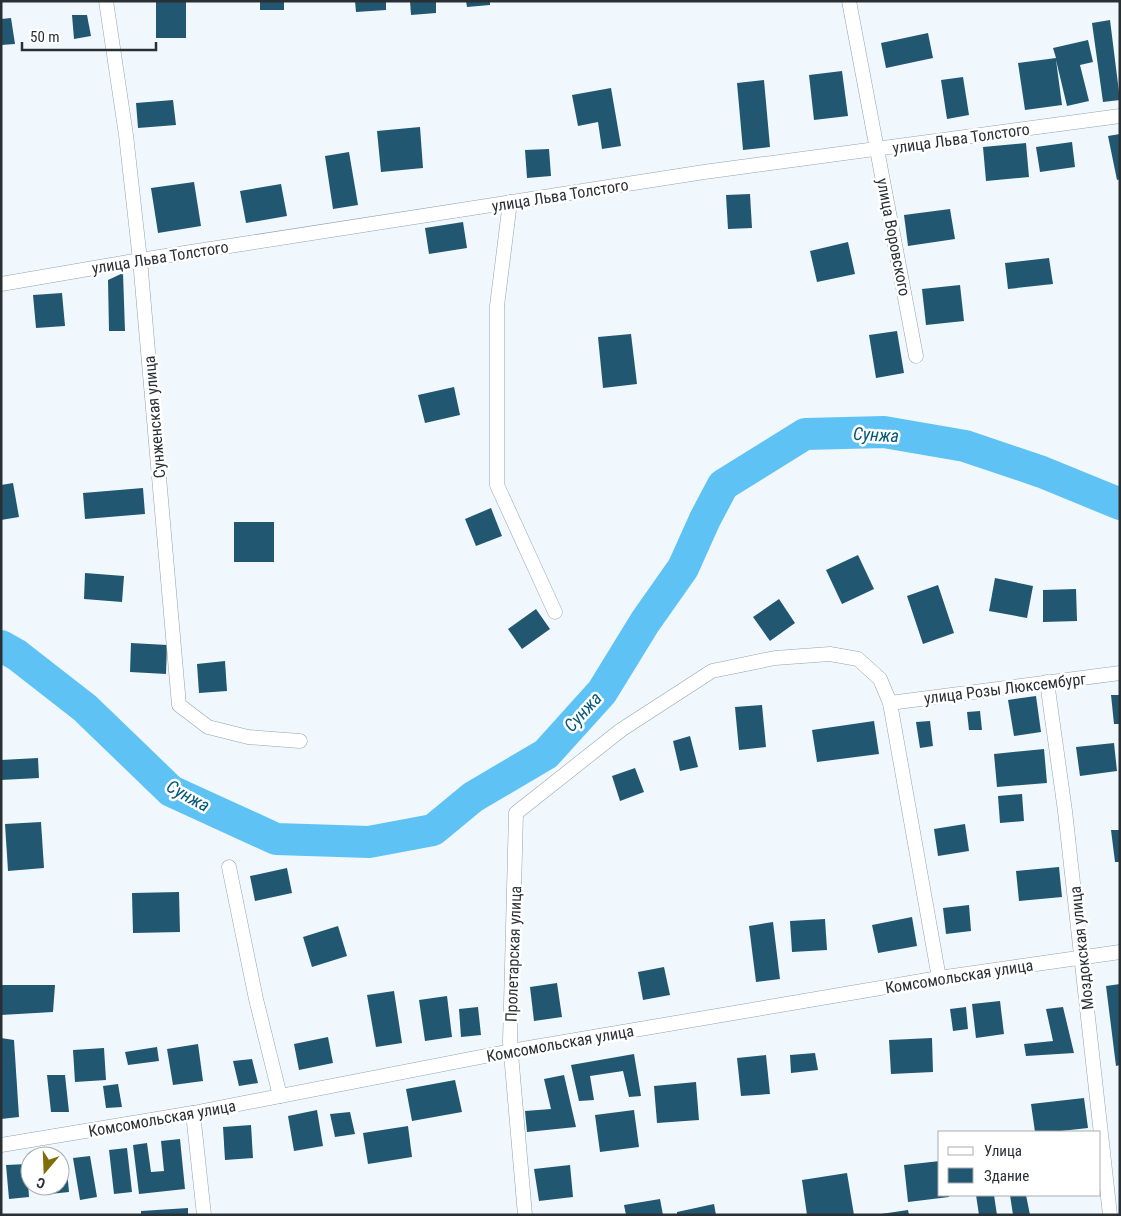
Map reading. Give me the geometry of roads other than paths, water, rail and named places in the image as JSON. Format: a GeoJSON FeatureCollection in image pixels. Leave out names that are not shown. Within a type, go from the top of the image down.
{"type":"FeatureCollection","features":[{"type":"Feature","properties":{"kind":"street","name":"Сунженская улица"},"geometry":{"type":"LineString","coordinates":[[106,1],[126,135],[140,260],[179,705],[208,726],[248,737],[300,741]]}},
{"type":"Feature","properties":{"kind":"street","name":"улица Воровского"},"geometry":{"type":"LineString","coordinates":[[848,1],[916,356]]}},
{"type":"Feature","properties":{"kind":"street","name":"улица Льва Толстого"},"geometry":{"type":"LineString","coordinates":[[1,284],[140,260],[704,172],[1120,116]]}},
{"type":"Feature","properties":{"kind":"street"},"geometry":{"type":"LineString","coordinates":[[510,202],[497,306],[497,485],[555,612]]}},
{"type":"Feature","properties":{"kind":"street","name":"Пролетарская улица"},"geometry":{"type":"LineString","coordinates":[[525,1215],[511,1051],[516,813],[621,730],[712,671],[775,658],[830,654],[858,658],[880,679],[890,703]]}},
{"type":"Feature","properties":{"kind":"street","name":"улица Розы Люксембург"},"geometry":{"type":"LineString","coordinates":[[890,703],[1120,673]]}},
{"type":"Feature","properties":{"kind":"street","name":"Моздокская улица"},"geometry":{"type":"LineString","coordinates":[[1047,682],[1065,811],[1101,1131]]}},
{"type":"Feature","properties":{"kind":"street"},"geometry":{"type":"LineString","coordinates":[[890,703],[939,978]]}},
{"type":"Feature","properties":{"kind":"street"},"geometry":{"type":"LineString","coordinates":[[229,867],[256,999],[280,1096]]}},
{"type":"Feature","properties":{"kind":"street","name":"Комсомольская улица"},"geometry":{"type":"LineString","coordinates":[[1,1145],[193,1114],[511,1051],[939,978],[1120,952]]}},
{"type":"Feature","properties":{"kind":"street"},"geometry":{"type":"LineString","coordinates":[[193,1114],[204,1215]]}},
{"type":"Feature","properties":{"kind":"street","name":"Моздокская улица"},"geometry":{"type":"LineString","coordinates":[[1101,1132],[1110,1215]]}},
{"type":"Feature","properties":{"kind":"waterway","name":"Сунжа"},"geometry":{"type":"LineString","coordinates":[[1,646],[17,655],[85,708],[171,791],[276,839],[369,842],[433,830],[473,797],[546,754],[602,692],[645,622],[683,568],[723,485],[805,434],[884,432],[965,446],[1042,472],[1120,504]]}}]}
